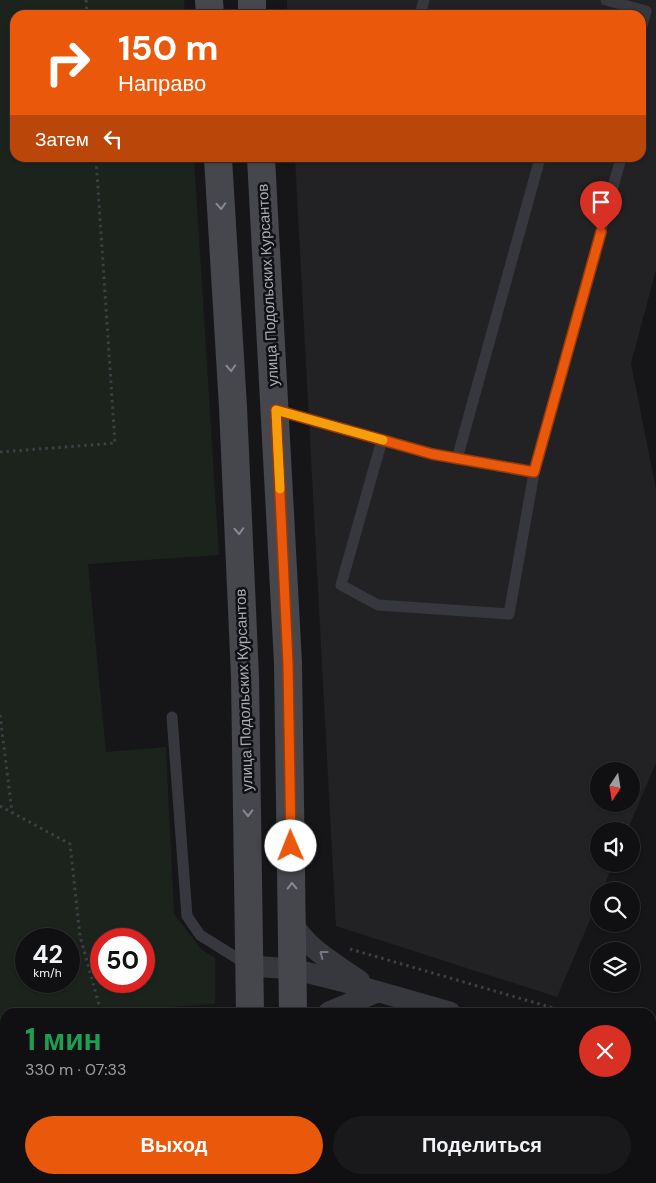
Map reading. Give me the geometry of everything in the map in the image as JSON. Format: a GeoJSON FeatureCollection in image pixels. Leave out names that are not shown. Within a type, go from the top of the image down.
{"type":"FeatureCollection","features":[{"type":"Feature","properties":{"kind":"main road","name":"улица Подольских Курсантов"},"geometry":{"type":"LineString","coordinates":[[218,162],[233,407],[246,676],[250,1008]]}},
{"type":"Feature","properties":{"kind":"main road","name":"улица Подольских Курсантов"},"geometry":{"type":"LineString","coordinates":[[261,162],[276,410],[288,664],[292,1008]]}},
{"type":"Feature","properties":{"kind":"street"},"geometry":{"type":"LineString","coordinates":[[292,922],[298,933],[313,947],[377,992]]}},
{"type":"Feature","properties":{"kind":"street"},"geometry":{"type":"LineString","coordinates":[[250,966],[292,969],[435,1008]]}},
{"type":"Feature","properties":{"kind":"street"},"geometry":{"type":"LineString","coordinates":[[339,1008],[377,992]]}},
{"type":"Feature","properties":{"kind":"lane"},"geometry":{"type":"LineString","coordinates":[[606,0],[642,10]]}},
{"type":"Feature","properties":{"kind":"lane"},"geometry":{"type":"LineString","coordinates":[[457,459],[539,162]]}},
{"type":"Feature","properties":{"kind":"lane"},"geometry":{"type":"LineString","coordinates":[[382,440],[341,585],[378,605],[508,614],[534,472],[620,162]]}},
{"type":"Feature","properties":{"kind":"lane"},"geometry":{"type":"LineString","coordinates":[[276,410],[432,454],[534,472]]}},
{"type":"Feature","properties":{"kind":"lane"},"geometry":{"type":"LineString","coordinates":[[172,717],[187,916],[200,935],[250,966]]}},
{"type":"Feature","properties":{"kind":"path"},"geometry":{"type":"LineString","coordinates":[[0,452],[115,443],[96,162]]}},
{"type":"Feature","properties":{"kind":"path"},"geometry":{"type":"LineString","coordinates":[[0,715],[12,812]]}},
{"type":"Feature","properties":{"kind":"path"},"geometry":{"type":"LineString","coordinates":[[0,806],[70,844],[80,936],[100,1008]]}},
{"type":"Feature","properties":{"kind":"path"},"geometry":{"type":"LineString","coordinates":[[349,949],[553,1008]]}},
{"type":"Feature","properties":{"kind":"shaded area"},"geometry":{"type":"Polygon","coordinates":[[[0,0],[184,0],[185,10],[10,10],[10,162],[194,162],[219,555],[88,564],[106,752],[166,747],[174,914],[202,950],[215,958],[215,1004],[156,1008],[0,1008],[0,0]]]}},
{"type":"Feature","properties":{"kind":"shaded area"},"geometry":{"type":"Polygon","coordinates":[[[287,0],[656,0],[656,270],[631,363],[656,489],[656,763],[640,801],[640,762],[590,762],[590,812],[635,812],[631,822],[590,822],[590,872],[610,872],[606,882],[590,882],[590,920],[557,997],[336,926],[295,162],[646,162],[646,10],[287,10],[287,0]]]}},
{"type":"Feature","properties":{"kind":"slow traffic"},"geometry":{"type":"LineString","coordinates":[[280,489],[276,410],[383,440]]}},
{"type":"Feature","properties":{"kind":"route"},"geometry":{"type":"LineString","coordinates":[[291,846],[288,664],[276,410],[432,454],[534,472],[601,232]]}}]}
